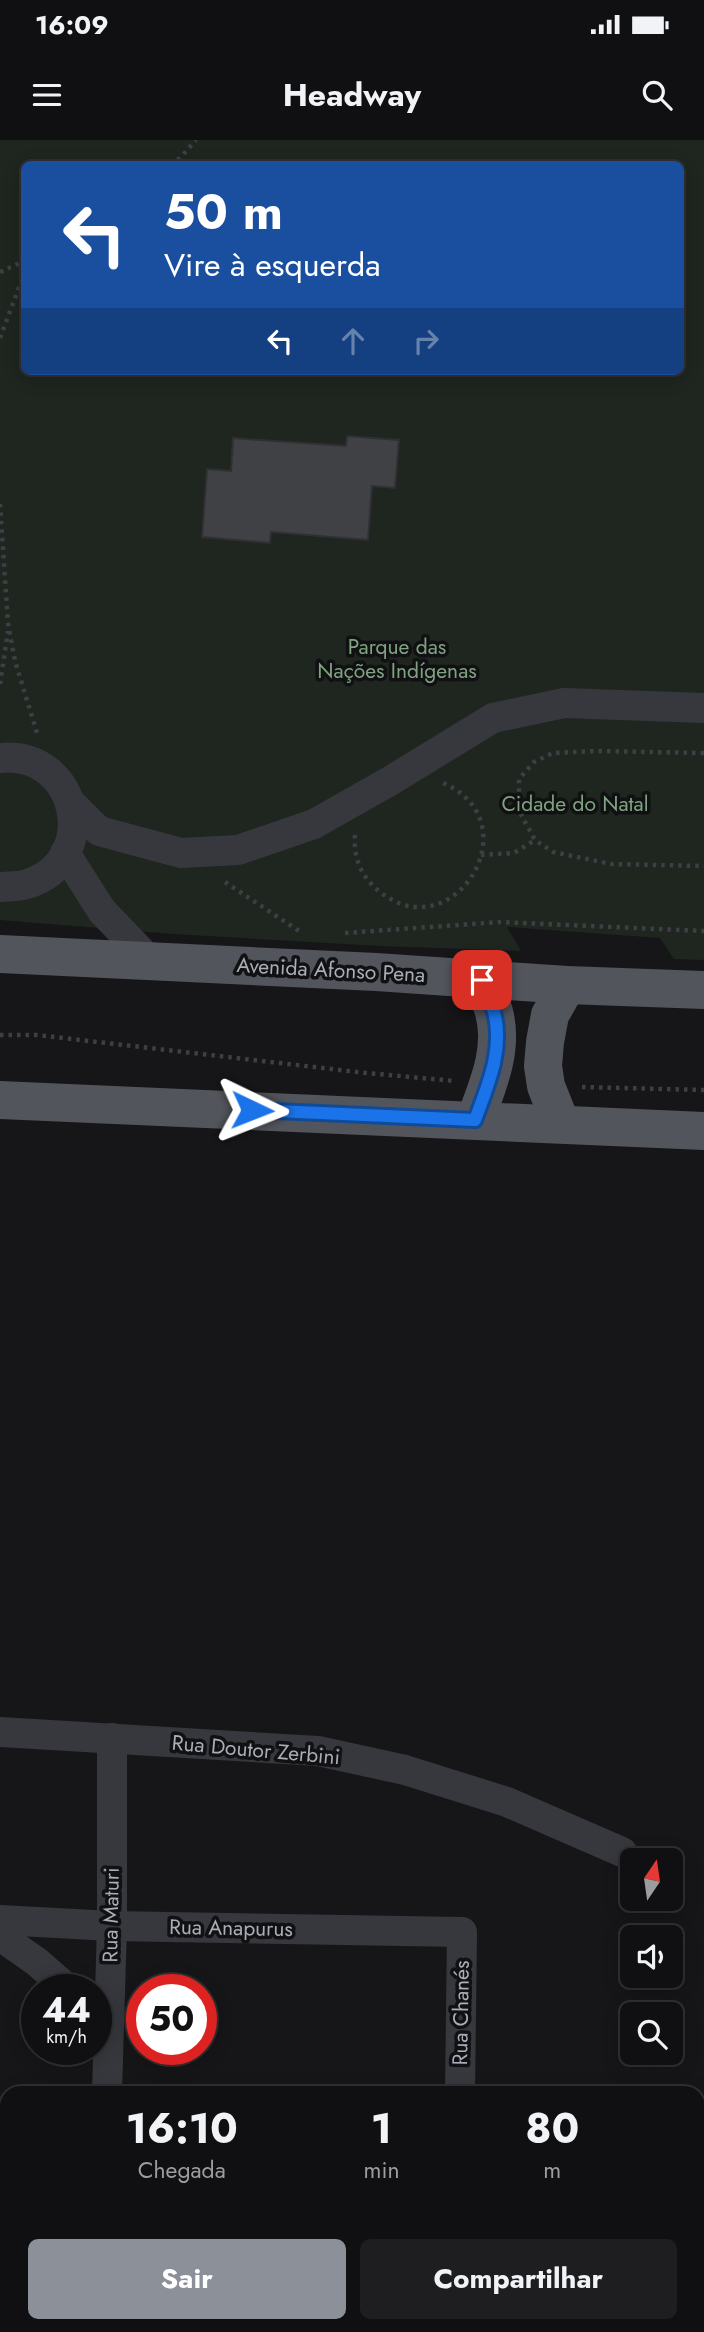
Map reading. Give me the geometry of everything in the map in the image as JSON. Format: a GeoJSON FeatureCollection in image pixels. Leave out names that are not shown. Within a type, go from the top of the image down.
{"type":"FeatureCollection","features":[{"type":"Feature","properties":{"kind":"main road","name":"Avenida Afonso Pena"},"geometry":{"type":"LineString","coordinates":[[0,954],[704,990]]}},
{"type":"Feature","properties":{"kind":"main road"},"geometry":{"type":"LineString","coordinates":[[475,1120],[496,1059],[498,1035],[494,1012],[482,980]]}},
{"type":"Feature","properties":{"kind":"main road"},"geometry":{"type":"LineString","coordinates":[[561,1124],[546,1086],[543,1066],[550,1015],[567,985]]}},
{"type":"Feature","properties":{"kind":"main road"},"geometry":{"type":"LineString","coordinates":[[0,1100],[704,1131]]}},
{"type":"Feature","properties":{"kind":"street"},"geometry":{"type":"LineString","coordinates":[[0,758],[15,756],[40,764],[99,831],[181,853],[238,850],[314,824],[383,786],[493,718],[564,704],[704,708]]}},
{"type":"Feature","properties":{"kind":"street"},"geometry":{"type":"LineString","coordinates":[[0,887],[26,885],[49,873],[65,853],[74,829],[65,792]]}},
{"type":"Feature","properties":{"kind":"street"},"geometry":{"type":"LineString","coordinates":[[65,853],[102,911],[149,961]]}},
{"type":"Feature","properties":{"kind":"street","name":"Rua Doutor Zerbini"},"geometry":{"type":"LineString","coordinates":[[0,1732],[318,1751],[405,1770],[507,1802],[620,1851]]}},
{"type":"Feature","properties":{"kind":"street","name":"Rua Maturi"},"geometry":{"type":"LineString","coordinates":[[107,1974],[112,1926],[112,1738]]}},
{"type":"Feature","properties":{"kind":"street","name":"Rua Anapurus"},"geometry":{"type":"LineString","coordinates":[[0,1920],[112,1926],[462,1932]]}},
{"type":"Feature","properties":{"kind":"street","name":"Rua Chanés"},"geometry":{"type":"LineString","coordinates":[[460,2086],[462,1932]]}},
{"type":"Feature","properties":{"kind":"street"},"geometry":{"type":"LineString","coordinates":[[0,1936],[51,1974]]}},
{"type":"Feature","properties":{"kind":"street","name":"Rua Maturi"},"geometry":{"type":"LineString","coordinates":[[105,2065],[107,2086]]}},
{"type":"Feature","properties":{"kind":"path"},"geometry":{"type":"LineString","coordinates":[[175,161],[196,140]]}},
{"type":"Feature","properties":{"kind":"path"},"geometry":{"type":"LineString","coordinates":[[0,272],[21,262]]}},
{"type":"Feature","properties":{"kind":"path"},"geometry":{"type":"LineString","coordinates":[[0,338],[21,282]]}},
{"type":"Feature","properties":{"kind":"path"},"geometry":{"type":"LineString","coordinates":[[0,504],[8,623],[15,661],[33,724],[65,792]]}},
{"type":"Feature","properties":{"kind":"path"},"geometry":{"type":"LineString","coordinates":[[0,684],[8,623]]}},
{"type":"Feature","properties":{"kind":"path"},"geometry":{"type":"LineString","coordinates":[[704,753],[553,753],[534,762],[519,779],[519,811],[535,840],[553,852],[611,864],[704,866]]}},
{"type":"Feature","properties":{"kind":"path"},"geometry":{"type":"LineString","coordinates":[[415,778],[436,780],[454,788],[470,804],[481,824],[481,855],[478,867],[467,886],[449,899],[428,906],[405,905],[386,897],[370,884],[359,867],[354,847],[356,827],[364,808],[383,786],[415,778]]}},
{"type":"Feature","properties":{"kind":"path"},"geometry":{"type":"LineString","coordinates":[[481,855],[514,853],[535,840]]}},
{"type":"Feature","properties":{"kind":"path"},"geometry":{"type":"LineString","coordinates":[[181,853],[307,936]]}},
{"type":"Feature","properties":{"kind":"path"},"geometry":{"type":"LineString","coordinates":[[334,934],[500,922],[704,931]]}},
{"type":"Feature","properties":{"kind":"path"},"geometry":{"type":"LineString","coordinates":[[0,1035],[37,1035],[366,1073],[489,1084]]}},
{"type":"Feature","properties":{"kind":"path"},"geometry":{"type":"LineString","coordinates":[[546,1086],[704,1090]]}},
{"type":"Feature","properties":{"kind":"green space","name":"Parque das Nações Indígenas"},"geometry":{"type":"Polygon","coordinates":[[[0,140],[704,140],[704,960],[674,959],[660,938],[507,927],[521,951],[173,934],[0,920],[0,140]]]}},
{"type":"Feature","properties":{"kind":"building"},"geometry":{"type":"Polygon","coordinates":[[[347,436],[399,440],[395,488],[372,486],[368,540],[271,532],[270,543],[202,537],[207,469],[231,471],[233,438],[346,446],[347,436]]]}},
{"type":"Feature","properties":{"kind":"route"},"geometry":{"type":"LineString","coordinates":[[252,1110],[475,1120],[496,1059],[498,1035],[494,1012],[482,980]]}},
{"type":"Feature","properties":{"kind":"park label","name":"Cidade do Natal"},"geometry":{"type":"Point","coordinates":[575,804]}}]}
